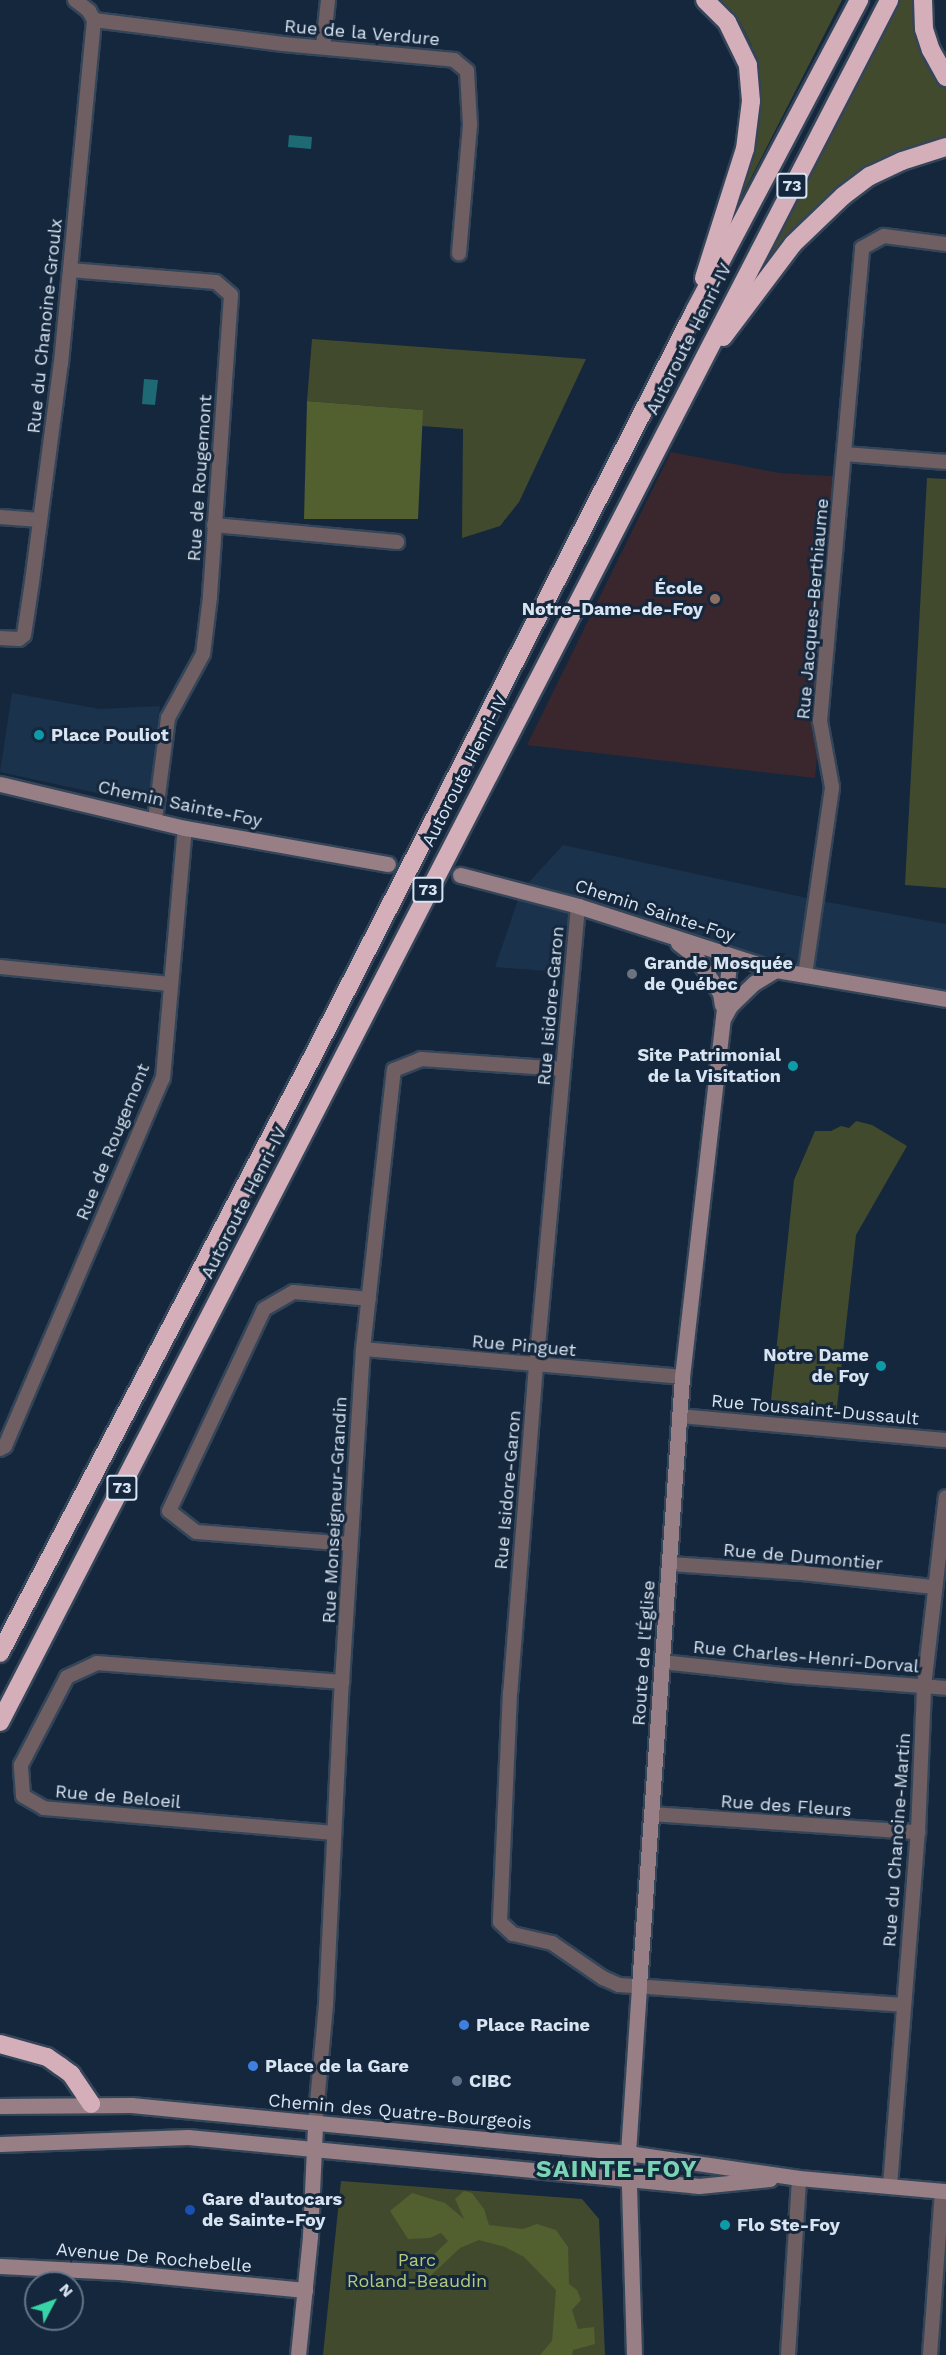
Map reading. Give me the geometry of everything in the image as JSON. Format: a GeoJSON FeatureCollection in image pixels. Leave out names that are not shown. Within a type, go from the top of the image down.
{"type":"FeatureCollection","features":[{"type":"Feature","properties":{"kind":"highway"},"geometry":{"type":"LineString","coordinates":[[695,310],[717,232],[745,149],[750,101],[748,65],[727,22],[705,0]]}},
{"type":"Feature","properties":{"kind":"highway","name":"Autoroute Henri-IV"},"geometry":{"type":"LineString","coordinates":[[0,1653],[316,1050],[695,310],[859,0]]}},
{"type":"Feature","properties":{"kind":"highway","name":"Autoroute Henri-IV"},"geometry":{"type":"LineString","coordinates":[[0,1722],[889,0]]}},
{"type":"Feature","properties":{"kind":"highway"},"geometry":{"type":"LineString","coordinates":[[923,0],[924,29],[931,50],[946,77]]}},
{"type":"Feature","properties":{"kind":"highway"},"geometry":{"type":"LineString","coordinates":[[696,371],[793,244],[843,196],[870,176],[891,166],[946,147]]}},
{"type":"Feature","properties":{"kind":"highway"},"geometry":{"type":"LineString","coordinates":[[0,2044],[47,2057],[71,2074],[91,2104]]}},
{"type":"Feature","properties":{"kind":"main road","name":"Chemin Sainte-Foy"},"geometry":{"type":"LineString","coordinates":[[0,784],[185,828],[388,864]]}},
{"type":"Feature","properties":{"kind":"main road","name":"Chemin Sainte-Foy"},"geometry":{"type":"LineString","coordinates":[[460,875],[578,906],[670,938],[776,970],[946,999]]}},
{"type":"Feature","properties":{"kind":"main road"},"geometry":{"type":"LineString","coordinates":[[670,938],[696,957],[720,993],[723,1020]]}},
{"type":"Feature","properties":{"kind":"main road","name":"Route de l'Église"},"geometry":{"type":"LineString","coordinates":[[634,2355],[628,2153],[639,1986],[682,1377],[730,956]]}},
{"type":"Feature","properties":{"kind":"main road"},"geometry":{"type":"LineString","coordinates":[[723,1020],[730,1006],[754,982],[776,970]]}},
{"type":"Feature","properties":{"kind":"main road","name":"Chemin des Quatre-Bourgeois"},"geometry":{"type":"LineString","coordinates":[[0,2106],[131,2105],[315,2125],[628,2153],[797,2178],[944,2191]]}},
{"type":"Feature","properties":{"kind":"main road"},"geometry":{"type":"LineString","coordinates":[[298,2355],[305,2290],[315,2125]]}},
{"type":"Feature","properties":{"kind":"main road","name":"Chemin des Quatre-Bourgeois"},"geometry":{"type":"LineString","coordinates":[[0,2144],[188,2137],[699,2186],[797,2178]]}},
{"type":"Feature","properties":{"kind":"main road","name":"Avenue De Rochebelle"},"geometry":{"type":"LineString","coordinates":[[0,2266],[119,2272],[305,2290]]}},
{"type":"Feature","properties":{"kind":"street"},"geometry":{"type":"LineString","coordinates":[[75,0],[89,11],[94,20]]}},
{"type":"Feature","properties":{"kind":"street"},"geometry":{"type":"LineString","coordinates":[[323,47],[328,0]]}},
{"type":"Feature","properties":{"kind":"street","name":"Rue de la Verdure"},"geometry":{"type":"LineString","coordinates":[[94,20],[454,60],[467,71],[470,125],[459,254]]}},
{"type":"Feature","properties":{"kind":"street","name":"Rue du Chanoine-Groulx"},"geometry":{"type":"LineString","coordinates":[[0,639],[20,639],[24,635],[70,270],[94,20]]}},
{"type":"Feature","properties":{"kind":"street","name":"Rue Jacques-Berthiaume"},"geometry":{"type":"LineString","coordinates":[[805,975],[832,787],[820,721],[863,245],[884,236],[946,244]]}},
{"type":"Feature","properties":{"kind":"street","name":"Rue de Rougemont"},"geometry":{"type":"LineString","coordinates":[[70,270],[216,282],[231,295],[210,597],[203,654],[168,718],[155,820]]}},
{"type":"Feature","properties":{"kind":"street"},"geometry":{"type":"LineString","coordinates":[[845,454],[946,462]]}},
{"type":"Feature","properties":{"kind":"street"},"geometry":{"type":"LineString","coordinates":[[0,517],[40,520]]}},
{"type":"Feature","properties":{"kind":"street"},"geometry":{"type":"LineString","coordinates":[[214,525],[397,542]]}},
{"type":"Feature","properties":{"kind":"street","name":"Rue de Rougemont"},"geometry":{"type":"LineString","coordinates":[[0,1449],[5,1446],[163,1078],[185,828]]}},
{"type":"Feature","properties":{"kind":"street","name":"Rue Isidore-Garon"},"geometry":{"type":"LineString","coordinates":[[578,906],[536,1365],[510,1692],[500,1922],[513,1934],[552,1943],[603,1978],[619,1985],[903,2005]]}},
{"type":"Feature","properties":{"kind":"street"},"geometry":{"type":"LineString","coordinates":[[0,967],[170,984]]}},
{"type":"Feature","properties":{"kind":"street","name":"Rue Monseigneur-Grandin"},"geometry":{"type":"LineString","coordinates":[[315,2125],[326,2004],[342,1682],[363,1349],[394,1070],[421,1059],[563,1069]]}},
{"type":"Feature","properties":{"kind":"street"},"geometry":{"type":"LineString","coordinates":[[350,1544],[196,1532],[169,1511],[264,1309],[294,1292],[369,1299]]}},
{"type":"Feature","properties":{"kind":"street","name":"Rue Pinguet"},"geometry":{"type":"LineString","coordinates":[[363,1349],[682,1377]]}},
{"type":"Feature","properties":{"kind":"street","name":"Rue Toussaint-Dussault"},"geometry":{"type":"LineString","coordinates":[[680,1416],[946,1440]]}},
{"type":"Feature","properties":{"kind":"street","name":"Rue du Chanoine-Martin"},"geometry":{"type":"LineString","coordinates":[[890,2186],[918,1832],[924,1686],[946,1497]]}},
{"type":"Feature","properties":{"kind":"street","name":"Rue de Dumontier"},"geometry":{"type":"LineString","coordinates":[[670,1564],[802,1573],[934,1587]]}},
{"type":"Feature","properties":{"kind":"street","name":"Rue Charles-Henri-Dorval"},"geometry":{"type":"LineString","coordinates":[[663,1662],[791,1676],[946,1688]]}},
{"type":"Feature","properties":{"kind":"street","name":"Rue de Beloeil"},"geometry":{"type":"LineString","coordinates":[[334,1833],[44,1808],[22,1796],[21,1766],[67,1677],[97,1663],[342,1682]]}},
{"type":"Feature","properties":{"kind":"street","name":"Rue des Fleurs"},"geometry":{"type":"LineString","coordinates":[[651,1814],[918,1832]]}},
{"type":"Feature","properties":{"kind":"street"},"geometry":{"type":"LineString","coordinates":[[788,2355],[797,2178]]}},
{"type":"Feature","properties":{"kind":"street"},"geometry":{"type":"LineString","coordinates":[[930,2355],[944,2191]]}},
{"type":"Feature","properties":{"kind":"shaded area"},"geometry":{"type":"Polygon","coordinates":[[[289,135],[312,137],[311,149],[288,147],[289,135]]]}},
{"type":"Feature","properties":{"kind":"shaded area"},"geometry":{"type":"Polygon","coordinates":[[[144,379],[158,380],[155,405],[142,404],[144,379]]]}},
{"type":"Feature","properties":{"kind":"shaded area"},"geometry":{"type":"Polygon","coordinates":[[[307,401],[423,410],[418,519],[304,519],[307,401]]]}},
{"type":"Feature","properties":{"kind":"shaded area","name":"École Notre-Dame-de-Foy"},"geometry":{"type":"Polygon","coordinates":[[[671,452],[779,473],[843,477],[815,778],[527,745],[671,452]]]}},
{"type":"Feature","properties":{"kind":"shaded area","name":"Place Pouliot"},"geometry":{"type":"Polygon","coordinates":[[[12,693],[100,709],[160,706],[149,800],[143,803],[0,772],[12,693]]]}},
{"type":"Feature","properties":{"kind":"shaded area"},"geometry":{"type":"Polygon","coordinates":[[[563,845],[816,900],[946,924],[946,999],[805,975],[579,906],[572,973],[495,967],[521,891],[563,845]]]}},
{"type":"Feature","properties":{"kind":"shaded area"},"geometry":{"type":"Polygon","coordinates":[[[464,2191],[472,2193],[484,2209],[489,2225],[523,2229],[537,2224],[556,2230],[568,2247],[569,2284],[577,2290],[581,2300],[572,2310],[578,2329],[594,2327],[595,2344],[573,2350],[572,2355],[540,2355],[552,2341],[556,2290],[524,2257],[505,2247],[479,2240],[460,2248],[423,2283],[414,2274],[448,2241],[441,2233],[430,2238],[408,2239],[390,2211],[412,2193],[445,2203],[464,2219],[455,2199],[464,2191]]]}},
{"type":"Feature","properties":{"kind":"green space"},"geometry":{"type":"Polygon","coordinates":[[[720,0],[842,0],[732,215],[756,63],[751,44],[740,22],[720,0]]]}},
{"type":"Feature","properties":{"kind":"green space"},"geometry":{"type":"Polygon","coordinates":[[[899,0],[915,0],[933,71],[946,89],[946,140],[912,149],[765,271],[761,268],[899,0]]]}},
{"type":"Feature","properties":{"kind":"green space"},"geometry":{"type":"Polygon","coordinates":[[[312,339],[586,359],[519,502],[500,526],[462,538],[463,429],[422,426],[422,410],[307,401],[312,339]]]}},
{"type":"Feature","properties":{"kind":"green space"},"geometry":{"type":"Polygon","coordinates":[[[927,478],[946,479],[946,888],[905,885],[927,478]]]}},
{"type":"Feature","properties":{"kind":"green space"},"geometry":{"type":"Polygon","coordinates":[[[856,1121],[872,1125],[907,1146],[856,1235],[836,1416],[770,1410],[794,1180],[815,1131],[831,1131],[841,1126],[849,1128],[856,1121]]]}},
{"type":"Feature","properties":{"kind":"green space","name":"Parc Roland-Beaudin"},"geometry":{"type":"Polygon","coordinates":[[[341,2181],[582,2199],[599,2219],[605,2355],[323,2355],[341,2181]]]}},
{"type":"Feature","properties":{"kind":"place","name":"École Notre-Dame-de-Foy"},"geometry":{"type":"Point","coordinates":[715,599]}},
{"type":"Feature","properties":{"kind":"place","name":"Place Pouliot"},"geometry":{"type":"Point","coordinates":[39,735]}},
{"type":"Feature","properties":{"kind":"place","name":"Grande Mosquée de Québec"},"geometry":{"type":"Point","coordinates":[632,974]}},
{"type":"Feature","properties":{"kind":"place","name":"Site Patrimonial de la Visitation"},"geometry":{"type":"Point","coordinates":[793,1066]}},
{"type":"Feature","properties":{"kind":"place","name":"Notre Dame de Foy"},"geometry":{"type":"Point","coordinates":[881,1366]}},
{"type":"Feature","properties":{"kind":"place","name":"Place Racine"},"geometry":{"type":"Point","coordinates":[464,2025]}},
{"type":"Feature","properties":{"kind":"place","name":"Place de la Gare"},"geometry":{"type":"Point","coordinates":[253,2066]}},
{"type":"Feature","properties":{"kind":"place","name":"CIBC"},"geometry":{"type":"Point","coordinates":[457,2081]}},
{"type":"Feature","properties":{"kind":"place","name":"Gare d'autocars de Sainte-Foy"},"geometry":{"type":"Point","coordinates":[190,2210]}},
{"type":"Feature","properties":{"kind":"place","name":"Flo Ste-Foy"},"geometry":{"type":"Point","coordinates":[725,2225]}},
{"type":"Feature","properties":{"kind":"district","name":"SAINTE-FOY"},"geometry":{"type":"Point","coordinates":[617,2170]}}]}
